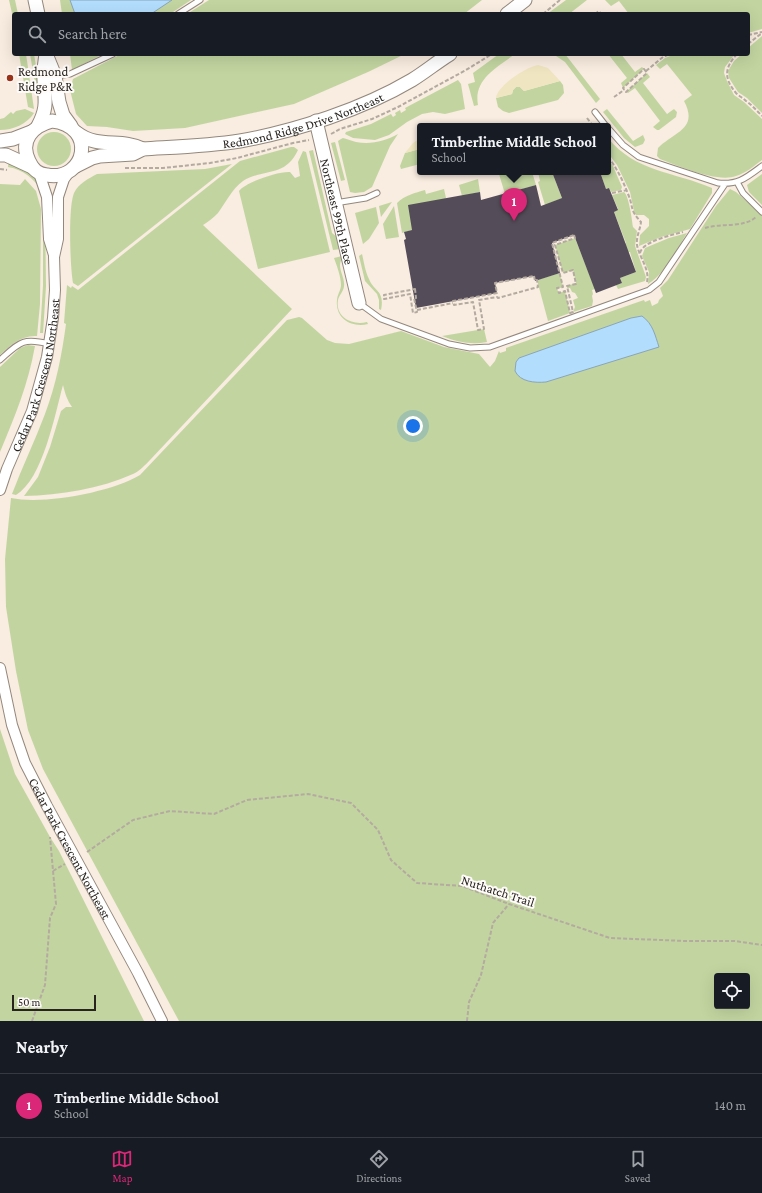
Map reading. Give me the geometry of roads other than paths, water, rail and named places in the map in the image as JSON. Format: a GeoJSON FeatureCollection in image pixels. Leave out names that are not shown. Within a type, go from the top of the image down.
{"type":"FeatureCollection","features":[{"type":"Feature","properties":{"kind":"street"},"geometry":{"type":"LineString","coordinates":[[35,0],[38,12]]}},
{"type":"Feature","properties":{"kind":"street"},"geometry":{"type":"LineString","coordinates":[[510,12],[525,0]]}},
{"type":"Feature","properties":{"kind":"street"},"geometry":{"type":"LineString","coordinates":[[35,170],[26,153],[26,146],[45,109],[44,78],[46,56]]}},
{"type":"Feature","properties":{"kind":"street"},"geometry":{"type":"LineString","coordinates":[[47,56],[55,76],[59,102],[64,115],[81,143],[81,154],[72,169]]}},
{"type":"Feature","properties":{"kind":"street","name":"Redmond Ridge Drive Northeast"},"geometry":{"type":"LineString","coordinates":[[0,155],[6,155],[35,170],[56,176],[92,158],[100,156],[133,154],[143,149],[211,145],[240,141],[291,129],[351,108],[412,79],[447,56]]}},
{"type":"Feature","properties":{"kind":"street","name":"Redmond Ridge Drive Northeast"},"geometry":{"type":"LineString","coordinates":[[0,141],[13,139],[52,121],[60,122],[74,130],[85,139],[92,141],[133,144],[143,149]]}},
{"type":"Feature","properties":{"kind":"street","name":"Northeast 99th Place"},"geometry":{"type":"LineString","coordinates":[[316,121],[359,303]]}},
{"type":"Feature","properties":{"kind":"street","name":"Cedar Park Crescent Northeast"},"geometry":{"type":"LineString","coordinates":[[54,257],[58,239],[58,197],[64,179],[72,169]]}},
{"type":"Feature","properties":{"kind":"street","name":"Cedar Park Crescent Northeast"},"geometry":{"type":"LineString","coordinates":[[0,490],[36,398],[44,371],[49,344],[55,290],[54,257],[49,239],[47,197],[35,170]]}},
{"type":"Feature","properties":{"kind":"street","name":"Cedar Park Crescent Northeast"},"geometry":{"type":"LineString","coordinates":[[0,668],[12,725],[25,763],[138,973],[162,1021]]}},
{"type":"Feature","properties":{"kind":"lane"},"geometry":{"type":"LineString","coordinates":[[181,12],[200,0]]}},
{"type":"Feature","properties":{"kind":"lane"},"geometry":{"type":"LineString","coordinates":[[55,76],[70,74],[109,56]]}},
{"type":"Feature","properties":{"kind":"lane"},"geometry":{"type":"LineString","coordinates":[[595,112],[604,123]]}},
{"type":"Feature","properties":{"kind":"lane"},"geometry":{"type":"LineString","coordinates":[[611,132],[623,146],[639,157],[718,183],[725,184],[745,179],[762,166]]}},
{"type":"Feature","properties":{"kind":"lane"},"geometry":{"type":"LineString","coordinates":[[737,182],[743,193],[762,212]]}},
{"type":"Feature","properties":{"kind":"lane"},"geometry":{"type":"LineString","coordinates":[[359,303],[381,319],[449,344],[470,348],[490,347],[649,290],[659,282],[725,184]]}},
{"type":"Feature","properties":{"kind":"lane"},"geometry":{"type":"LineString","coordinates":[[335,203],[366,198],[377,193]]}},
{"type":"Feature","properties":{"kind":"lane"},"geometry":{"type":"LineString","coordinates":[[0,360],[21,342],[36,341],[49,344]]}},
{"type":"Feature","properties":{"kind":"water"},"geometry":{"type":"Polygon","coordinates":[[[70,0],[172,0],[154,12],[74,12],[70,0]]]}},
{"type":"Feature","properties":{"kind":"water"},"geometry":{"type":"Polygon","coordinates":[[[642,316],[651,326],[659,347],[546,382],[524,380],[517,375],[515,371],[516,362],[519,358],[631,318],[642,316]]]}},
{"type":"Feature","properties":{"kind":"place","name":"Redmond Ridge P&R"},"geometry":{"type":"Point","coordinates":[10,78]}},
{"type":"Feature","properties":{"kind":"place","name":"Timberline Middle School"},"geometry":{"type":"Point","coordinates":[514,221]}}]}
